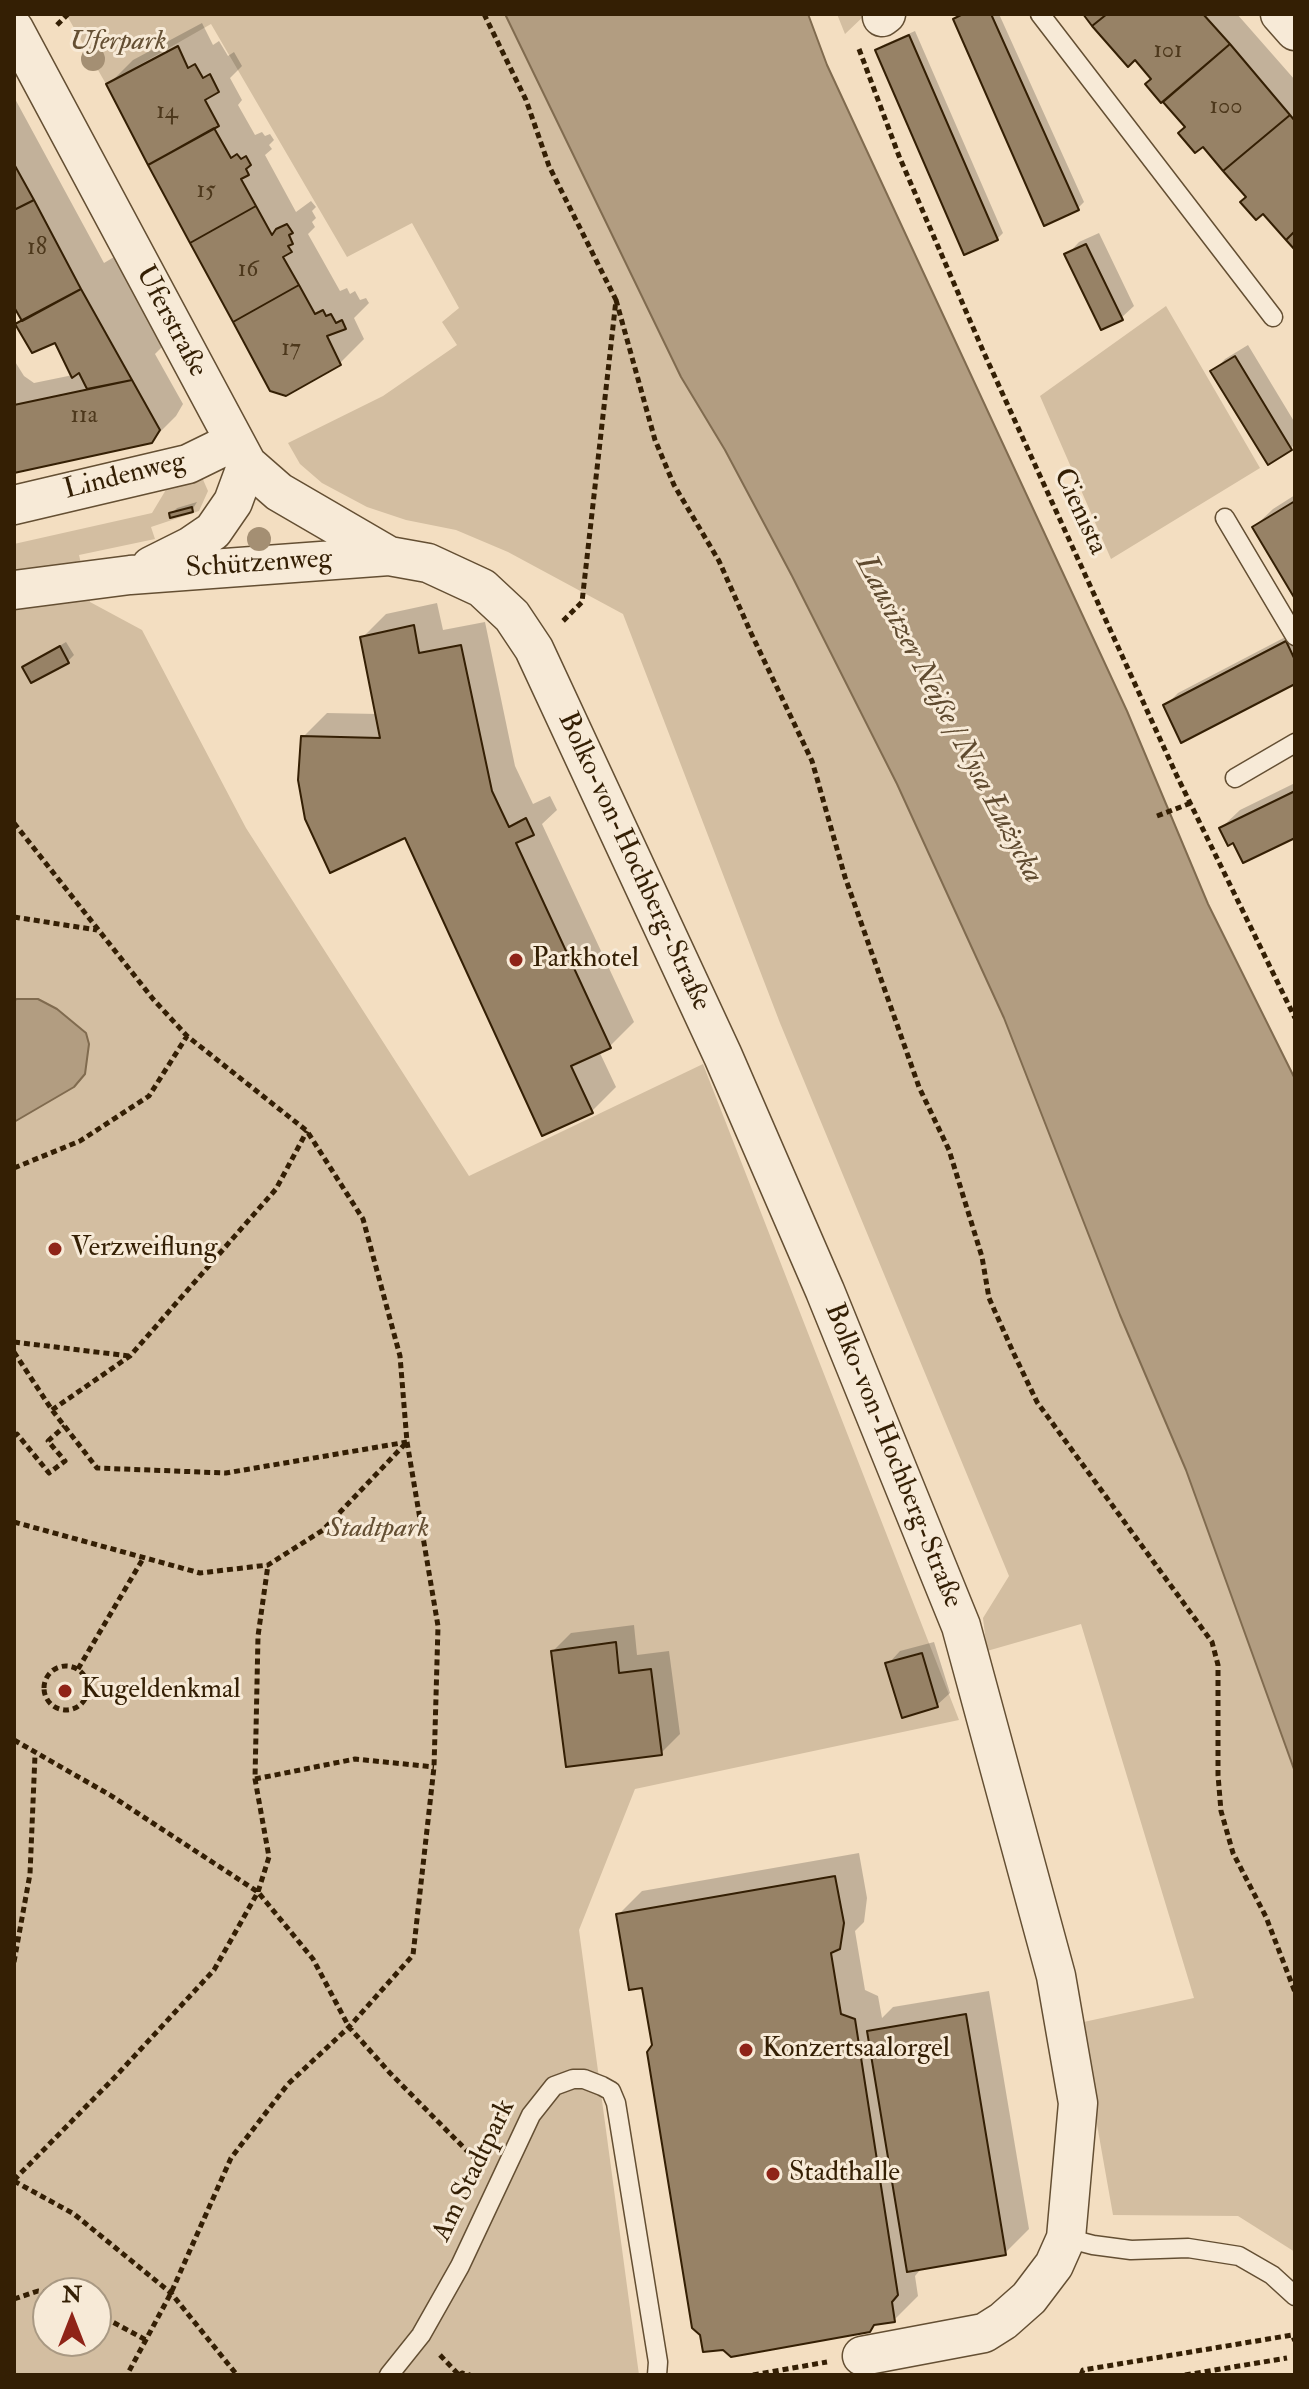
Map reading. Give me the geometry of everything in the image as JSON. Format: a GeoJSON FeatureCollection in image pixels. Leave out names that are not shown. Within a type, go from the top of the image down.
{"type":"FeatureCollection","features":[{"type":"Feature","properties":{"kind":"street"},"geometry":{"type":"LineString","coordinates":[[1280,14],[1295,31]]}},
{"type":"Feature","properties":{"kind":"street","name":"Uferstraße"},"geometry":{"type":"LineString","coordinates":[[14,29],[240,453],[279,492],[389,556]]}},
{"type":"Feature","properties":{"kind":"street","name":"Lindenweg"},"geometry":{"type":"LineString","coordinates":[[14,505],[240,453]]}},
{"type":"Feature","properties":{"kind":"street","name":"Schützenweg"},"geometry":{"type":"LineString","coordinates":[[130,575],[181,551],[213,531],[233,502],[240,453]]}},
{"type":"Feature","properties":{"kind":"street","name":"Schützenweg"},"geometry":{"type":"LineString","coordinates":[[14,590],[130,575],[389,556]]}},
{"type":"Feature","properties":{"kind":"street","name":"Bolko-von-Hochberg-Straße"},"geometry":{"type":"LineString","coordinates":[[389,556],[428,563],[482,588],[512,616],[534,649],[736,1086],[825,1291],[961,1626],[1041,1918],[1056,1976],[1078,2103],[1066,2238],[1054,2265],[1029,2298],[984,2333],[862,2356]]}},
{"type":"Feature","properties":{"kind":"lane"},"geometry":{"type":"LineString","coordinates":[[1040,14],[1273,317]]}},
{"type":"Feature","properties":{"kind":"lane"},"geometry":{"type":"LineString","coordinates":[[1225,518],[1295,636]]}},
{"type":"Feature","properties":{"kind":"lane"},"geometry":{"type":"LineString","coordinates":[[1235,778],[1295,743]]}},
{"type":"Feature","properties":{"kind":"lane","name":"Am Stadtpark"},"geometry":{"type":"LineString","coordinates":[[389,2375],[421,2335],[460,2266],[531,2115],[554,2086],[573,2079],[584,2079],[611,2091],[616,2103],[658,2362],[657,2375]]}},
{"type":"Feature","properties":{"kind":"lane"},"geometry":{"type":"LineString","coordinates":[[1066,2238],[1131,2250],[1188,2248],[1239,2256],[1272,2275],[1295,2296]]}},
{"type":"Feature","properties":{"kind":"path"},"geometry":{"type":"LineString","coordinates":[[484,14],[526,100],[549,166],[616,300],[660,451],[674,485],[719,561],[812,761],[845,877],[919,1087],[949,1150],[982,1257],[989,1298],[1014,1354],[1037,1402],[1212,1642],[1218,1665],[1221,1811],[1233,1853],[1266,1917],[1295,1992]]}},
{"type":"Feature","properties":{"kind":"path","name":"Cienista"},"geometry":{"type":"LineString","coordinates":[[875,25],[899,156],[984,353],[1191,803],[1295,1018]]}},
{"type":"Feature","properties":{"kind":"path"},"geometry":{"type":"LineString","coordinates":[[534,649],[582,602],[616,300]]}},
{"type":"Feature","properties":{"kind":"path"},"geometry":{"type":"LineString","coordinates":[[1157,816],[1191,803]]}},
{"type":"Feature","properties":{"kind":"path"},"geometry":{"type":"LineString","coordinates":[[14,823],[153,999],[187,1036],[307,1131],[363,1219],[400,1356],[407,1442],[438,1626],[434,1767],[413,1955],[349,2027],[288,2084],[231,2158],[171,2293],[127,2375]]}},
{"type":"Feature","properties":{"kind":"path"},"geometry":{"type":"LineString","coordinates":[[14,917],[98,930]]}},
{"type":"Feature","properties":{"kind":"path"},"geometry":{"type":"LineString","coordinates":[[14,1168],[80,1141],[149,1096],[187,1036]]}},
{"type":"Feature","properties":{"kind":"path"},"geometry":{"type":"LineString","coordinates":[[52,1410],[130,1356],[276,1189],[307,1131]]}},
{"type":"Feature","properties":{"kind":"path"},"geometry":{"type":"LineString","coordinates":[[14,1342],[130,1356]]}},
{"type":"Feature","properties":{"kind":"path"},"geometry":{"type":"LineString","coordinates":[[14,1352],[52,1410],[97,1468],[226,1473],[407,1442]]}},
{"type":"Feature","properties":{"kind":"path"},"geometry":{"type":"LineString","coordinates":[[14,1436],[17,1434],[49,1473],[65,1461],[48,1441],[65,1426]]}},
{"type":"Feature","properties":{"kind":"path"},"geometry":{"type":"LineString","coordinates":[[14,1522],[200,1573],[268,1565],[323,1530],[407,1442]]}},
{"type":"Feature","properties":{"kind":"path"},"geometry":{"type":"LineString","coordinates":[[78,1669],[144,1557]]}},
{"type":"Feature","properties":{"kind":"path"},"geometry":{"type":"LineString","coordinates":[[237,2375],[171,2293],[74,2214],[14,2181],[214,1970],[258,1892],[269,1857],[255,1779],[258,1636],[268,1565]]}},
{"type":"Feature","properties":{"kind":"path"},"geometry":{"type":"LineString","coordinates":[[60,1667],[78,1669],[88,1684],[84,1701],[71,1710],[56,1708],[45,1696],[46,1678],[60,1667]]}},
{"type":"Feature","properties":{"kind":"path"},"geometry":{"type":"LineString","coordinates":[[14,1740],[35,1755],[110,1795],[258,1892],[313,1959],[349,2027],[500,2184]]}},
{"type":"Feature","properties":{"kind":"path"},"geometry":{"type":"LineString","coordinates":[[14,1962],[30,1874],[35,1755]]}},
{"type":"Feature","properties":{"kind":"path"},"geometry":{"type":"LineString","coordinates":[[255,1779],[355,1759],[434,1767]]}},
{"type":"Feature","properties":{"kind":"path"},"geometry":{"type":"LineString","coordinates":[[112,2322],[146,2340]]}},
{"type":"Feature","properties":{"kind":"path"},"geometry":{"type":"LineString","coordinates":[[1081,2375],[1083,2370],[1292,2335],[1295,2341]]}},
{"type":"Feature","properties":{"kind":"path"},"geometry":{"type":"LineString","coordinates":[[753,2375],[862,2356]]}},
{"type":"Feature","properties":{"kind":"path"},"geometry":{"type":"LineString","coordinates":[[1185,2375],[1287,2358]]}},
{"type":"Feature","properties":{"kind":"path"},"geometry":{"type":"LineString","coordinates":[[459,2375],[470,2375]]}},
{"type":"Feature","properties":{"kind":"green space","name":"Uferpark"},"geometry":{"type":"Polygon","coordinates":[[[66,14],[505,14],[681,377],[725,450],[792,576],[897,784],[1004,1018],[1120,1315],[1186,1470],[1295,1772],[1295,2252],[1238,2216],[1113,2215],[1079,2023],[1194,1998],[1081,1624],[987,1651],[983,1618],[1009,1576],[780,1023],[623,614],[508,552],[456,530],[406,520],[367,507],[322,483],[300,464],[288,443],[383,396],[457,345],[442,322],[459,308],[412,223],[347,257],[211,24],[106,84],[66,14]]]}},
{"type":"Feature","properties":{"kind":"green space"},"geometry":{"type":"Polygon","coordinates":[[[837,14],[866,14],[845,34],[837,14]]]}},
{"type":"Feature","properties":{"kind":"green space"},"geometry":{"type":"Polygon","coordinates":[[[1166,306],[1260,468],[1111,559],[1040,396],[1166,306]]]}},
{"type":"Feature","properties":{"kind":"green space","name":"Stadtpark"},"geometry":{"type":"Polygon","coordinates":[[[201,475],[208,491],[199,511],[151,527],[155,539],[79,555],[90,602],[142,630],[246,828],[469,1176],[703,1064],[959,1720],[635,1789],[579,1930],[639,2375],[14,2375],[14,544],[152,513],[170,483],[201,475]]]}},
{"type":"Feature","properties":{"kind":"water","name":"Lausitzer Neiße / Nysa Łużycka"},"geometry":{"type":"Polygon","coordinates":[[[505,14],[808,14],[827,65],[1127,711],[1208,904],[1295,1079],[1295,1772],[1186,1470],[1120,1315],[1004,1018],[897,784],[792,576],[725,450],[681,377],[505,14]]]}},
{"type":"Feature","properties":{"kind":"water"},"geometry":{"type":"Polygon","coordinates":[[[38,999],[57,1009],[86,1033],[89,1044],[85,1074],[74,1087],[14,1122],[14,1000],[38,999]]]}},
{"type":"Feature","properties":{"kind":"building"},"geometry":{"type":"Polygon","coordinates":[[[963,14],[991,14],[1079,210],[1044,226],[953,19],[963,14]]]}},
{"type":"Feature","properties":{"kind":"building"},"geometry":{"type":"Polygon","coordinates":[[[1083,14],[1107,14],[1092,26],[1083,14]]]}},
{"type":"Feature","properties":{"kind":"building"},"geometry":{"type":"Polygon","coordinates":[[[1107,14],[1203,14],[1230,44],[1161,103],[1145,84],[1151,79],[1135,60],[1128,67],[1092,26],[1107,14]]]}},
{"type":"Feature","properties":{"kind":"building"},"geometry":{"type":"Polygon","coordinates":[[[909,35],[998,240],[964,255],[875,50],[909,35]]]}},
{"type":"Feature","properties":{"kind":"building"},"geometry":{"type":"Polygon","coordinates":[[[1230,44],[1290,115],[1223,171],[1203,147],[1195,153],[1178,133],[1185,127],[1163,102],[1230,44]]]}},
{"type":"Feature","properties":{"kind":"building"},"geometry":{"type":"Polygon","coordinates":[[[178,46],[188,68],[195,64],[203,78],[210,74],[219,92],[205,100],[219,126],[148,165],[106,84],[178,46]]]}},
{"type":"Feature","properties":{"kind":"building"},"geometry":{"type":"Polygon","coordinates":[[[1290,115],[1295,121],[1295,231],[1286,240],[1263,214],[1256,220],[1240,202],[1246,197],[1223,171],[1290,115]]]}},
{"type":"Feature","properties":{"kind":"building"},"geometry":{"type":"Polygon","coordinates":[[[214,128],[231,158],[237,154],[241,159],[246,156],[251,165],[246,169],[249,175],[241,179],[256,206],[190,243],[148,165],[214,128]]]}},
{"type":"Feature","properties":{"kind":"building"},"geometry":{"type":"Polygon","coordinates":[[[14,164],[34,200],[14,210],[14,164]]]}},
{"type":"Feature","properties":{"kind":"building"},"geometry":{"type":"Polygon","coordinates":[[[34,200],[81,289],[22,321],[14,307],[14,210],[34,200]]]}},
{"type":"Feature","properties":{"kind":"building"},"geometry":{"type":"Polygon","coordinates":[[[256,206],[272,235],[276,229],[287,224],[293,233],[289,235],[293,244],[288,246],[292,252],[283,257],[299,285],[233,322],[190,243],[256,206]]]}},
{"type":"Feature","properties":{"kind":"building"},"geometry":{"type":"Polygon","coordinates":[[[1295,231],[1295,250],[1286,240],[1295,231]]]}},
{"type":"Feature","properties":{"kind":"building"},"geometry":{"type":"Polygon","coordinates":[[[1086,244],[1123,320],[1101,330],[1064,254],[1086,244]]]}},
{"type":"Feature","properties":{"kind":"building"},"geometry":{"type":"Polygon","coordinates":[[[299,285],[315,314],[323,310],[326,316],[331,314],[336,323],[342,320],[346,329],[327,336],[341,365],[286,396],[270,391],[233,322],[299,285]]]}},
{"type":"Feature","properties":{"kind":"building"},"geometry":{"type":"Polygon","coordinates":[[[81,289],[132,380],[87,389],[79,373],[72,378],[55,343],[32,353],[15,324],[81,289]]]}},
{"type":"Feature","properties":{"kind":"building"},"geometry":{"type":"Polygon","coordinates":[[[1235,356],[1292,450],[1268,465],[1210,371],[1235,356]]]}},
{"type":"Feature","properties":{"kind":"building"},"geometry":{"type":"Polygon","coordinates":[[[132,380],[160,430],[152,443],[14,473],[14,405],[132,380]]]}},
{"type":"Feature","properties":{"kind":"building"},"geometry":{"type":"Polygon","coordinates":[[[1295,501],[1295,599],[1252,527],[1295,501]]]}},
{"type":"Feature","properties":{"kind":"building"},"geometry":{"type":"Polygon","coordinates":[[[192,507],[193,512],[170,518],[169,513],[192,507]]]}},
{"type":"Feature","properties":{"kind":"building","name":"Parkhotel"},"geometry":{"type":"Polygon","coordinates":[[[414,625],[419,653],[461,645],[492,791],[509,827],[526,818],[534,835],[516,843],[611,1048],[571,1066],[593,1113],[542,1136],[405,838],[330,873],[305,819],[298,780],[301,736],[380,738],[360,637],[414,625]]]}},
{"type":"Feature","properties":{"kind":"building"},"geometry":{"type":"Polygon","coordinates":[[[1286,641],[1295,660],[1295,684],[1181,743],[1163,705],[1286,641]]]}},
{"type":"Feature","properties":{"kind":"building"},"geometry":{"type":"Polygon","coordinates":[[[60,646],[69,663],[31,683],[22,667],[60,646]]]}},
{"type":"Feature","properties":{"kind":"building"},"geometry":{"type":"Polygon","coordinates":[[[1295,791],[1295,838],[1243,863],[1233,843],[1228,846],[1219,828],[1295,791]]]}},
{"type":"Feature","properties":{"kind":"building"},"geometry":{"type":"Polygon","coordinates":[[[616,1642],[619,1673],[651,1669],[662,1755],[566,1767],[551,1651],[616,1642]]]}},
{"type":"Feature","properties":{"kind":"building"},"geometry":{"type":"Polygon","coordinates":[[[922,1653],[938,1707],[902,1718],[885,1663],[922,1653]]]}},
{"type":"Feature","properties":{"kind":"building","name":"Stadthalle"},"geometry":{"type":"Polygon","coordinates":[[[835,1876],[844,1923],[840,1949],[831,1953],[841,2014],[855,2019],[898,2295],[892,2302],[895,2322],[874,2325],[870,2332],[731,2357],[723,2350],[703,2352],[700,2335],[692,2328],[647,2052],[652,2045],[642,1988],[629,1990],[616,1914],[835,1876]]]}},
{"type":"Feature","properties":{"kind":"building"},"geometry":{"type":"Polygon","coordinates":[[[966,2014],[1006,2255],[907,2272],[867,2031],[966,2014]]]}},
{"type":"Feature","properties":{"kind":"place","name":"Parkhotel"},"geometry":{"type":"Point","coordinates":[516,960]}},
{"type":"Feature","properties":{"kind":"place","name":"Verzweiflung"},"geometry":{"type":"Point","coordinates":[55,1249]}},
{"type":"Feature","properties":{"kind":"place","name":"Kugeldenkmal"},"geometry":{"type":"Point","coordinates":[65,1691]}},
{"type":"Feature","properties":{"kind":"place","name":"Konzertsaalorgel"},"geometry":{"type":"Point","coordinates":[746,2050]}},
{"type":"Feature","properties":{"kind":"place","name":"Stadthalle"},"geometry":{"type":"Point","coordinates":[773,2174]}}]}
